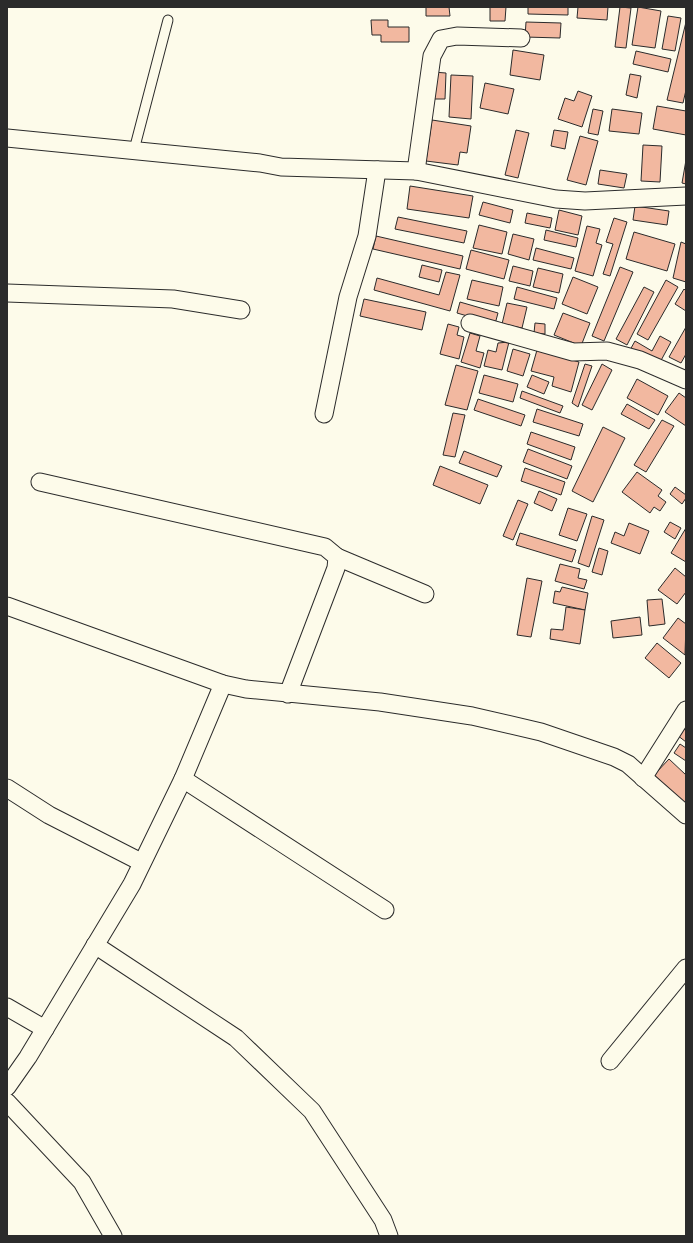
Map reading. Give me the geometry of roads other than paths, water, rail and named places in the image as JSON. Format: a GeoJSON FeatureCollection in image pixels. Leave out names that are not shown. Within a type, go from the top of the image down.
{"type":"FeatureCollection","features":[{"type":"Feature","properties":{"kind":"street"},"geometry":{"type":"LineString","coordinates":[[416,171],[432,56],[441,39],[457,36],[521,38]]}},
{"type":"Feature","properties":{"kind":"street"},"geometry":{"type":"LineString","coordinates":[[7,138],[260,163],[280,167],[416,171],[556,200],[585,201],[686,196]]}},
{"type":"Feature","properties":{"kind":"street"},"geometry":{"type":"LineString","coordinates":[[324,414],[348,297],[366,236],[377,170]]}},
{"type":"Feature","properties":{"kind":"street"},"geometry":{"type":"LineString","coordinates":[[7,293],[173,299],[241,310]]}},
{"type":"Feature","properties":{"kind":"street"},"geometry":{"type":"LineString","coordinates":[[470,323],[573,352],[607,351],[640,360],[686,380]]}},
{"type":"Feature","properties":{"kind":"street"},"geometry":{"type":"LineString","coordinates":[[40,482],[325,547],[337,557],[425,594]]}},
{"type":"Feature","properties":{"kind":"street"},"geometry":{"type":"LineString","coordinates":[[288,694],[336,568],[337,557]]}},
{"type":"Feature","properties":{"kind":"street"},"geometry":{"type":"LineString","coordinates":[[7,606],[223,684],[246,689],[288,694],[380,702],[480,718],[541,732],[614,757],[628,764],[686,815]]}},
{"type":"Feature","properties":{"kind":"street"},"geometry":{"type":"LineString","coordinates":[[7,1087],[45,1029],[132,884],[141,862],[183,779],[223,684]]}},
{"type":"Feature","properties":{"kind":"street"},"geometry":{"type":"LineString","coordinates":[[643,778],[686,710]]}},
{"type":"Feature","properties":{"kind":"street"},"geometry":{"type":"LineString","coordinates":[[183,779],[385,910]]}},
{"type":"Feature","properties":{"kind":"street"},"geometry":{"type":"LineString","coordinates":[[7,788],[49,815],[141,862]]}},
{"type":"Feature","properties":{"kind":"street"},"geometry":{"type":"LineString","coordinates":[[95,945],[236,1038],[312,1112],[383,1220],[389,1236]]}},
{"type":"Feature","properties":{"kind":"street"},"geometry":{"type":"LineString","coordinates":[[610,1061],[686,968]]}},
{"type":"Feature","properties":{"kind":"street"},"geometry":{"type":"LineString","coordinates":[[7,1007],[45,1029]]}},
{"type":"Feature","properties":{"kind":"street"},"geometry":{"type":"LineString","coordinates":[[7,1102],[82,1182],[113,1236]]}},
{"type":"Feature","properties":{"kind":"lane"},"geometry":{"type":"LineString","coordinates":[[134,150],[168,20]]}}]}
